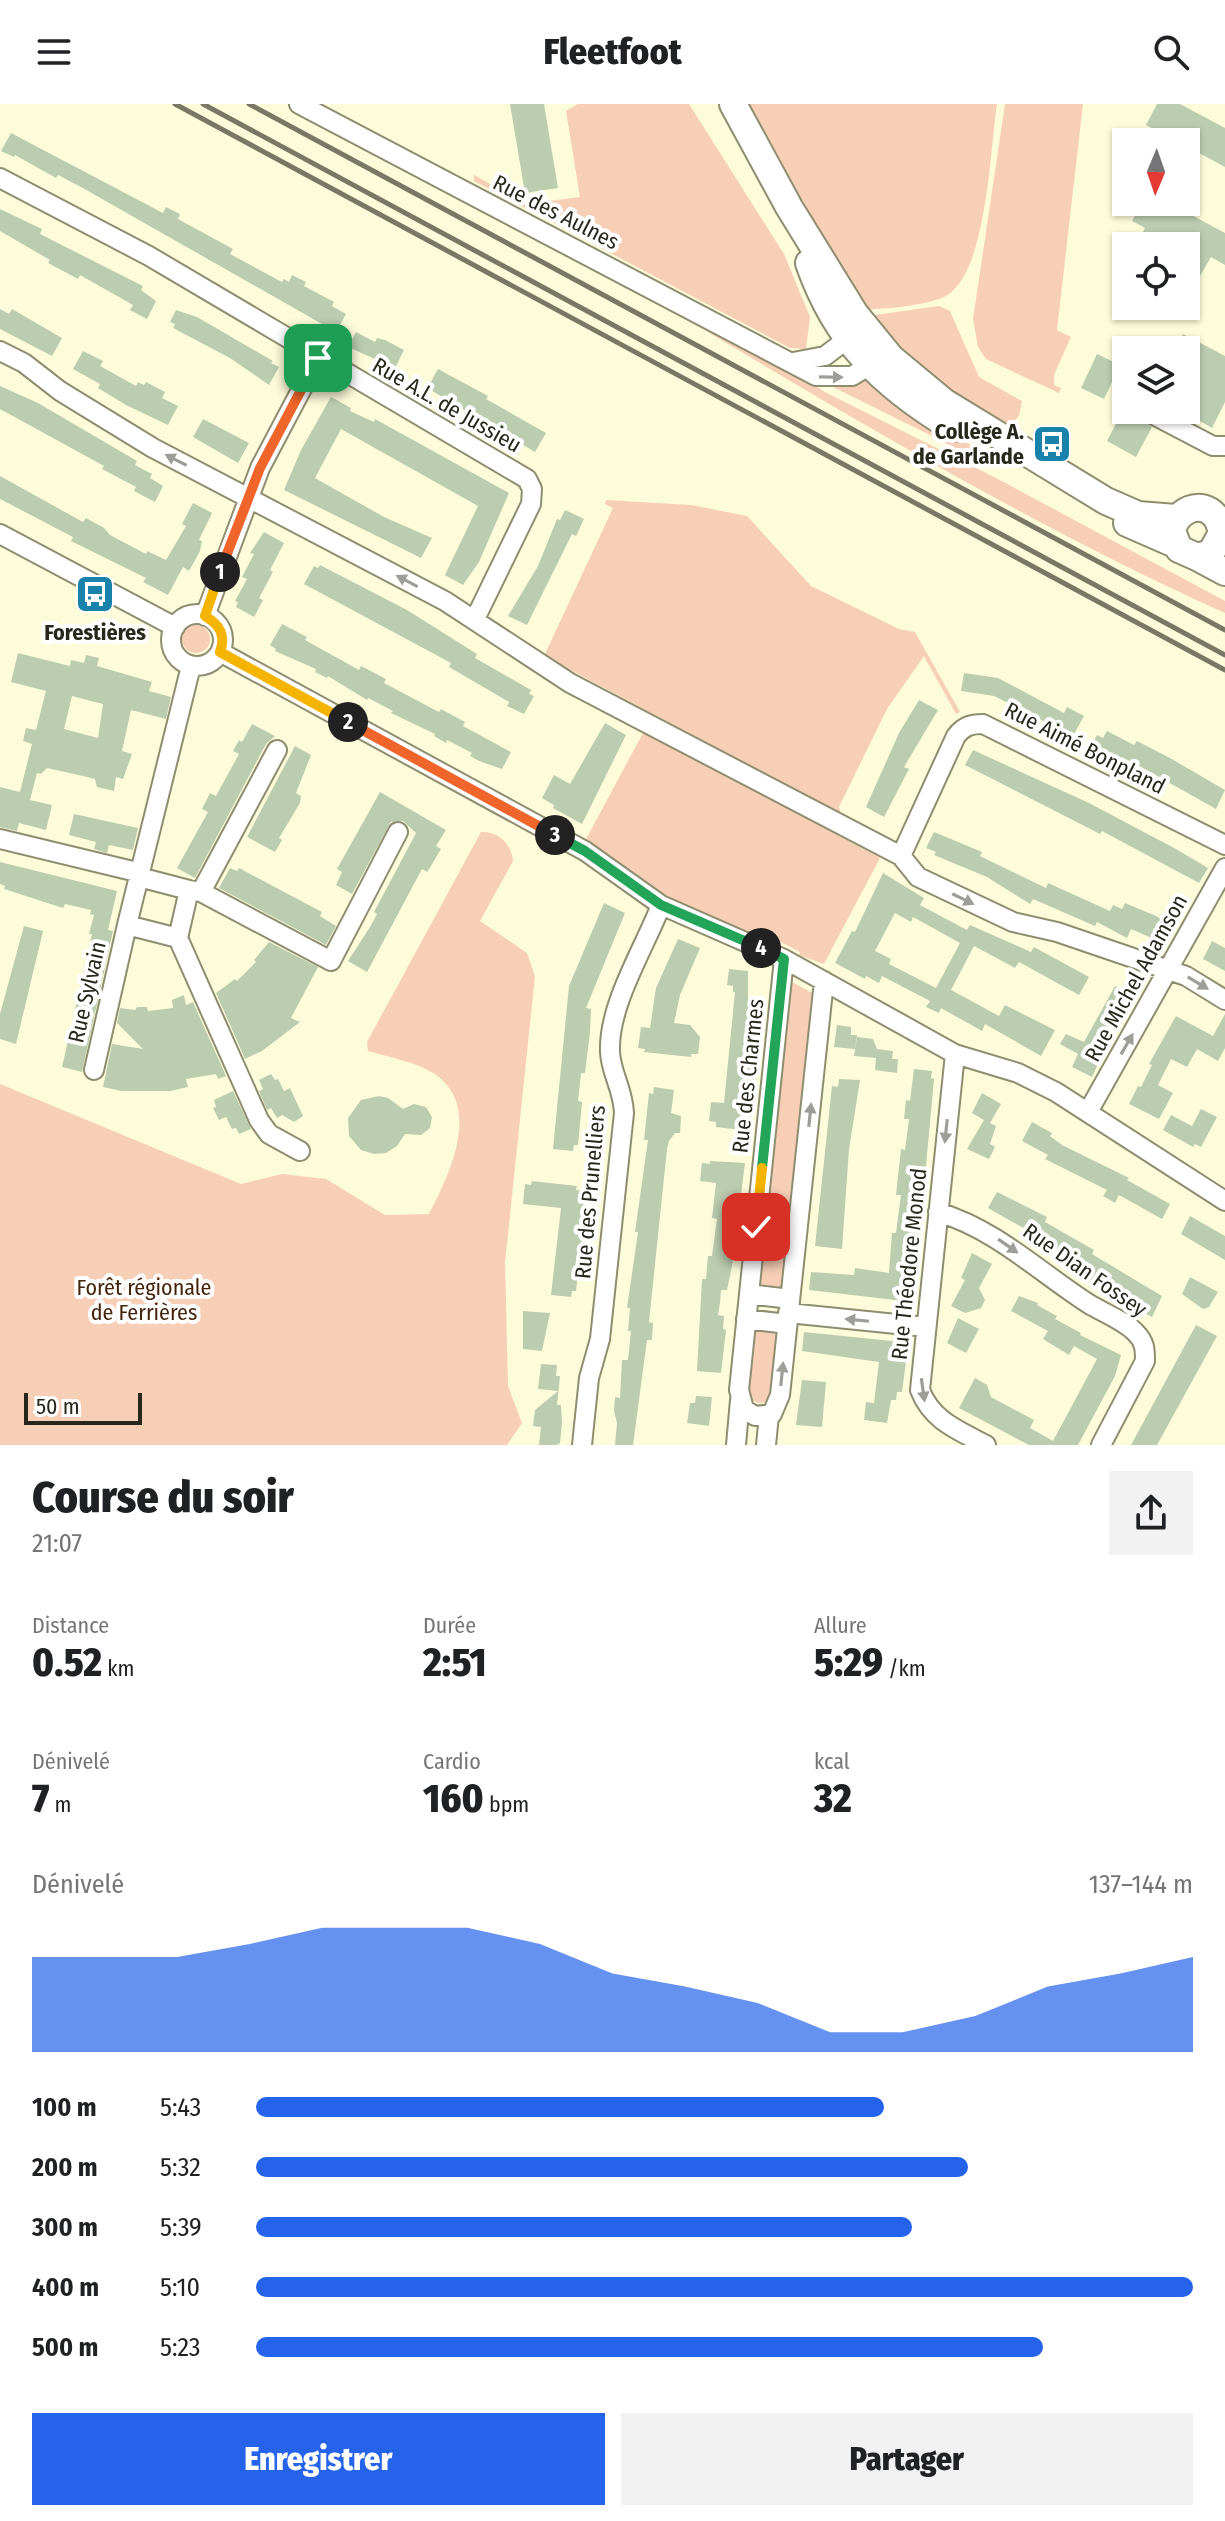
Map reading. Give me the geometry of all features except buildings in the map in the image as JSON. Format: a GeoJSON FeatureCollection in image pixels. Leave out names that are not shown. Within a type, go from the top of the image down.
{"type":"FeatureCollection","features":[{"type":"Feature","properties":{"kind":"main road"},"geometry":{"type":"LineString","coordinates":[[733,104],[873,354],[900,395],[982,446],[1100,511],[1183,540],[1225,572]]}},
{"type":"Feature","properties":{"kind":"main road"},"geometry":{"type":"LineString","coordinates":[[789,207],[814,278],[846,340],[860,341],[909,387],[944,402],[1106,501],[1138,515],[1183,540],[1211,553],[1223,537],[1217,518],[1205,509],[1189,509],[1183,540]]}},
{"type":"Feature","properties":{"kind":"street","name":"Rue des Aulnes"},"geometry":{"type":"LineString","coordinates":[[299,104],[816,376],[852,376],[873,354]]}},
{"type":"Feature","properties":{"kind":"street","name":"Rue A.L. de Jussieu"},"geometry":{"type":"LineString","coordinates":[[0,178],[149,256],[300,342],[318,358],[527,479],[532,489],[531,504],[475,619]]}},
{"type":"Feature","properties":{"kind":"street"},"geometry":{"type":"LineString","coordinates":[[793,362],[825,356],[846,340]]}},
{"type":"Feature","properties":{"kind":"street"},"geometry":{"type":"LineString","coordinates":[[0,351],[24,363],[60,391],[153,448],[475,619],[570,683],[901,856],[918,877],[1013,922],[1057,932],[1186,976],[1225,1000]]}},
{"type":"Feature","properties":{"kind":"street"},"geometry":{"type":"LineString","coordinates":[[205,616],[247,497],[318,358]]}},
{"type":"Feature","properties":{"kind":"street"},"geometry":{"type":"LineString","coordinates":[[1171,424],[1213,446],[1225,446]]}},
{"type":"Feature","properties":{"kind":"street"},"geometry":{"type":"LineString","coordinates":[[0,534],[175,627]]}},
{"type":"Feature","properties":{"kind":"street"},"geometry":{"type":"LineString","coordinates":[[191,615],[205,616],[220,627],[223,644],[212,662],[191,666],[174,653],[171,635],[175,627],[191,615]]}},
{"type":"Feature","properties":{"kind":"street"},"geometry":{"type":"LineString","coordinates":[[220,652],[585,851],[661,905],[784,959],[955,1054],[1018,1073],[1088,1112],[1225,1201]]}},
{"type":"Feature","properties":{"kind":"street","name":"Rue Sylvain"},"geometry":{"type":"LineString","coordinates":[[94,1070],[191,666]]}},
{"type":"Feature","properties":{"kind":"street","name":"Rue Aimé Bonpland"},"geometry":{"type":"LineString","coordinates":[[901,856],[956,736],[966,726],[974,724],[983,724],[1225,845]]}},
{"type":"Feature","properties":{"kind":"street"},"geometry":{"type":"LineString","coordinates":[[277,750],[195,891],[178,938],[259,1120],[269,1134],[300,1151]]}},
{"type":"Feature","properties":{"kind":"street"},"geometry":{"type":"LineString","coordinates":[[0,839],[195,891],[331,961],[398,832]]}},
{"type":"Feature","properties":{"kind":"street","name":"Rue Michel Adamson"},"geometry":{"type":"LineString","coordinates":[[1088,1112],[1225,868]]}},
{"type":"Feature","properties":{"kind":"street","name":"Rue des Prunelliers"},"geometry":{"type":"LineString","coordinates":[[582,1445],[589,1378],[600,1339],[624,1113],[623,1092],[611,1064],[610,1050],[616,1012],[661,905]]}},
{"type":"Feature","properties":{"kind":"street"},"geometry":{"type":"LineString","coordinates":[[127,925],[178,938]]}},
{"type":"Feature","properties":{"kind":"street","name":"Rue des Charmes"},"geometry":{"type":"LineString","coordinates":[[736,1445],[746,1319],[784,959]]}},
{"type":"Feature","properties":{"kind":"street"},"geometry":{"type":"LineString","coordinates":[[766,1445],[769,1415],[780,1395],[824,981]]}},
{"type":"Feature","properties":{"kind":"street","name":"Rue Théodore Monod"},"geometry":{"type":"LineString","coordinates":[[955,1054],[920,1390],[926,1406],[938,1419],[986,1445]]}},
{"type":"Feature","properties":{"kind":"street","name":"Rue Dian Fossey"},"geometry":{"type":"LineString","coordinates":[[938,1212],[973,1225],[1002,1241],[1088,1304],[1136,1332],[1145,1347],[1145,1361],[1101,1445]]}},
{"type":"Feature","properties":{"kind":"street"},"geometry":{"type":"LineString","coordinates":[[749,1294],[788,1312]]}},
{"type":"Feature","properties":{"kind":"street"},"geometry":{"type":"LineString","coordinates":[[746,1319],[788,1312],[926,1327]]}},
{"type":"Feature","properties":{"kind":"street"},"geometry":{"type":"LineString","coordinates":[[741,1398],[748,1414],[769,1415]]}},
{"type":"Feature","properties":{"kind":"green space"},"geometry":{"type":"Polygon","coordinates":[[[578,104],[689,104],[784,254],[810,317],[806,349],[790,348],[474,181],[474,175],[526,204],[580,197],[566,111],[578,104]]]}},
{"type":"Feature","properties":{"kind":"green space"},"geometry":{"type":"Polygon","coordinates":[[[749,104],[997,104],[985,206],[972,259],[962,280],[949,294],[932,301],[895,308],[863,309],[749,104]]]}},
{"type":"Feature","properties":{"kind":"green space"},"geometry":{"type":"Polygon","coordinates":[[[1005,104],[1083,104],[1057,330],[1071,337],[1054,375],[1054,385],[1061,388],[1059,393],[986,359],[978,347],[973,319],[1005,104]]]}},
{"type":"Feature","properties":{"kind":"green space"},"geometry":{"type":"Polygon","coordinates":[[[631,286],[815,381],[815,385],[823,391],[996,478],[1225,601],[1225,613],[998,499],[850,416],[631,286]]]}},
{"type":"Feature","properties":{"kind":"green space"},"geometry":{"type":"Polygon","coordinates":[[[939,306],[950,311],[979,377],[1022,401],[1019,416],[1012,423],[1006,423],[931,381],[868,316],[939,306]]]}},
{"type":"Feature","properties":{"kind":"green space"},"geometry":{"type":"Polygon","coordinates":[[[860,379],[876,382],[974,447],[970,455],[825,383],[860,379]]]}},
{"type":"Feature","properties":{"kind":"green space"},"geometry":{"type":"Polygon","coordinates":[[[606,500],[691,505],[747,516],[811,586],[899,629],[915,632],[960,712],[956,714],[924,656],[887,709],[839,807],[841,814],[563,666],[545,654],[613,508],[605,504],[606,500]]]}},
{"type":"Feature","properties":{"kind":"green space"},"geometry":{"type":"Polygon","coordinates":[[[196,625],[206,629],[210,639],[206,649],[196,653],[186,649],[182,639],[186,629],[196,625]]]}},
{"type":"Feature","properties":{"kind":"green space"},"geometry":{"type":"Polygon","coordinates":[[[644,731],[880,858],[824,964],[799,955],[800,952],[781,942],[779,946],[662,896],[585,841],[644,731]]]}},
{"type":"Feature","properties":{"kind":"green space","name":"Forêt régionale de Ferrières"},"geometry":{"type":"Polygon","coordinates":[[[481,832],[503,840],[510,849],[513,861],[480,921],[527,953],[535,976],[505,1263],[508,1386],[522,1423],[507,1445],[0,1445],[0,1084],[241,1184],[282,1174],[326,1179],[385,1215],[429,1214],[453,1161],[458,1141],[457,1103],[448,1087],[433,1073],[368,1051],[367,1042],[481,832]]]}},
{"type":"Feature","properties":{"kind":"green space"},"geometry":{"type":"Polygon","coordinates":[[[790,981],[818,996],[788,1288],[754,1284],[764,1237],[777,1079],[781,1079],[786,1040],[780,1039],[790,981]]]}},
{"type":"Feature","properties":{"kind":"green space"},"geometry":{"type":"Polygon","coordinates":[[[750,1326],[783,1330],[777,1385],[769,1401],[765,1402],[756,1402],[746,1396],[750,1326]]]}},
{"type":"Feature","properties":{"kind":"railway"},"geometry":{"type":"LineString","coordinates":[[175,104],[1225,670]]}},
{"type":"Feature","properties":{"kind":"railway"},"geometry":{"type":"LineString","coordinates":[[203,104],[1225,655]]}},
{"type":"Feature","properties":{"kind":"railway"},"geometry":{"type":"LineString","coordinates":[[249,104],[1225,630]]}},
{"type":"Feature","properties":{"kind":"place","name":"Collège A. de Garlande"},"geometry":{"type":"Point","coordinates":[1052,444]}},
{"type":"Feature","properties":{"kind":"place","name":"Forestières"},"geometry":{"type":"Point","coordinates":[95,594]}},
{"type":"Feature","properties":{"kind":"route"},"geometry":{"type":"LineString","coordinates":[[318,358],[260,468],[211,597],[205,616],[220,627],[223,636],[220,652],[585,851],[661,905],[784,959],[756,1227]]}}]}
